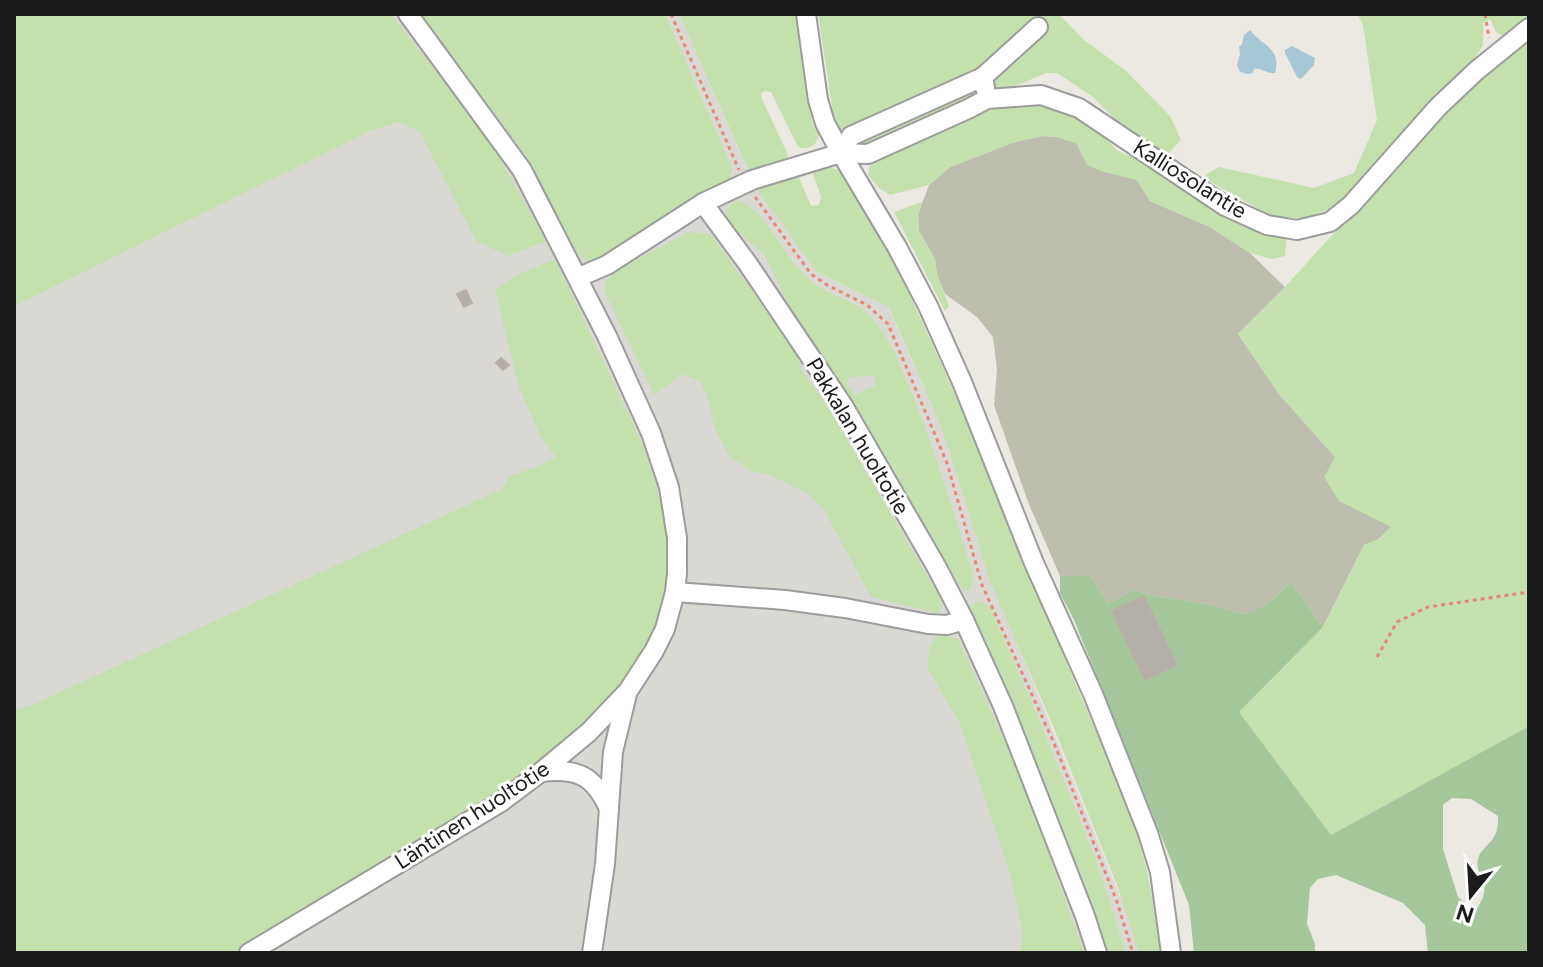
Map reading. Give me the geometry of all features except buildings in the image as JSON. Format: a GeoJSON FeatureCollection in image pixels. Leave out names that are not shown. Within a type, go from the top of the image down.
{"type":"FeatureCollection","features":[{"type":"Feature","properties":{"kind":"lane","name":"Läntinen huoltotie"},"geometry":{"type":"LineString","coordinates":[[249,953],[501,802],[589,732],[628,691],[660,640],[675,592],[677,538],[674,512],[657,449],[635,396],[579,277],[522,170],[408,14]]}},
{"type":"Feature","properties":{"kind":"lane"},"geometry":{"type":"LineString","coordinates":[[806,14],[818,100],[825,123],[928,306],[962,382],[1034,563],[1093,694],[1148,833],[1160,872],[1171,953]]}},
{"type":"Feature","properties":{"kind":"lane"},"geometry":{"type":"LineString","coordinates":[[579,277],[607,265],[703,203],[745,184],[841,153],[851,136],[983,77],[1038,27]]}},
{"type":"Feature","properties":{"kind":"lane","name":"Kalliosolantie"},"geometry":{"type":"LineString","coordinates":[[841,153],[868,154],[987,99],[1041,95],[1079,108],[1225,206],[1267,225],[1297,230],[1330,222],[1351,205],[1438,107],[1529,28]]}},
{"type":"Feature","properties":{"kind":"lane"},"geometry":{"type":"LineString","coordinates":[[983,77],[987,99]]}},
{"type":"Feature","properties":{"kind":"lane","name":"Pakkalan huoltotie"},"geometry":{"type":"LineString","coordinates":[[703,203],[756,275],[844,407],[936,566],[964,620],[1015,736],[1097,953]]}},
{"type":"Feature","properties":{"kind":"lane"},"geometry":{"type":"LineString","coordinates":[[675,592],[785,600],[928,624],[947,625],[964,620]]}},
{"type":"Feature","properties":{"kind":"lane"},"geometry":{"type":"LineString","coordinates":[[592,953],[602,888],[613,752],[628,691]]}},
{"type":"Feature","properties":{"kind":"lane"},"geometry":{"type":"LineString","coordinates":[[541,772],[562,770],[578,774],[602,793],[610,810]]}},
{"type":"Feature","properties":{"kind":"path"},"geometry":{"type":"LineString","coordinates":[[671,14],[745,184],[811,274],[867,305],[888,324],[947,463],[982,585],[1054,743],[1117,902],[1133,953]]}},
{"type":"Feature","properties":{"kind":"path"},"geometry":{"type":"LineString","coordinates":[[1485,14],[1492,58]]}},
{"type":"Feature","properties":{"kind":"path"},"geometry":{"type":"LineString","coordinates":[[1377,657],[1397,622],[1428,607],[1529,592]]}},
{"type":"Feature","properties":{"kind":"shaded area"},"geometry":{"type":"Polygon","coordinates":[[[14,14],[679,14],[752,180],[816,271],[888,306],[942,429],[983,559],[1143,953],[14,953],[14,14]]]}},
{"type":"Feature","properties":{"kind":"shaded area"},"geometry":{"type":"Polygon","coordinates":[[[1042,136],[1076,143],[1137,180],[1150,201],[1210,227],[1250,253],[1285,287],[1238,334],[1279,394],[1392,527],[1377,540],[1364,545],[1323,627],[1291,582],[1265,606],[1243,614],[1132,590],[1108,604],[1090,576],[1060,576],[1028,502],[994,405],[997,370],[993,337],[977,317],[945,294],[937,275],[935,259],[919,231],[918,214],[929,185],[950,167],[1012,143],[1042,136]]]}},
{"type":"Feature","properties":{"kind":"green space"},"geometry":{"type":"Polygon","coordinates":[[[14,14],[391,14],[492,145],[546,241],[508,256],[476,241],[420,132],[398,122],[372,130],[14,306],[14,14]]]}},
{"type":"Feature","properties":{"kind":"green space"},"geometry":{"type":"Polygon","coordinates":[[[420,14],[665,14],[732,168],[727,184],[606,258],[589,261],[576,254],[527,157],[420,14]]]}},
{"type":"Feature","properties":{"kind":"green space"},"geometry":{"type":"Polygon","coordinates":[[[679,14],[797,14],[810,111],[819,134],[815,144],[800,148],[771,92],[765,91],[761,93],[762,99],[788,155],[786,160],[749,172],[679,14]]]}},
{"type":"Feature","properties":{"kind":"green space"},"geometry":{"type":"Polygon","coordinates":[[[818,14],[1059,14],[1084,40],[1125,70],[1170,116],[1181,140],[1166,156],[1118,122],[1093,97],[1057,73],[1046,73],[994,95],[991,82],[997,70],[1036,37],[1044,35],[1045,26],[989,65],[857,129],[841,132],[833,113],[818,14]]]}},
{"type":"Feature","properties":{"kind":"green space"},"geometry":{"type":"Polygon","coordinates":[[[1357,14],[1529,14],[1529,19],[1505,37],[1496,32],[1490,19],[1483,23],[1483,45],[1473,61],[1417,116],[1340,206],[1303,218],[1273,217],[1202,177],[1219,167],[1314,188],[1354,173],[1377,120],[1363,25],[1357,14]]]}},
{"type":"Feature","properties":{"kind":"green space"},"geometry":{"type":"Polygon","coordinates":[[[1529,32],[1529,726],[1331,835],[1239,712],[1323,627],[1364,545],[1377,540],[1391,527],[1339,501],[1324,477],[1335,457],[1279,394],[1238,334],[1285,287],[1449,106],[1529,32]]]}},
{"type":"Feature","properties":{"kind":"green space"},"geometry":{"type":"Polygon","coordinates":[[[976,86],[981,94],[872,146],[854,141],[976,86]]]}},
{"type":"Feature","properties":{"kind":"green space"},"geometry":{"type":"Polygon","coordinates":[[[1029,103],[1072,114],[1096,129],[1118,151],[1155,167],[1207,202],[1286,238],[1285,256],[1272,259],[1250,253],[1210,227],[1150,201],[1137,180],[1087,165],[1076,143],[1057,137],[1042,136],[1012,143],[950,167],[929,185],[890,195],[868,175],[874,161],[982,110],[999,104],[1029,103]]]}},
{"type":"Feature","properties":{"kind":"green space"},"geometry":{"type":"Polygon","coordinates":[[[828,167],[839,170],[848,179],[873,223],[904,282],[968,423],[1121,790],[1148,875],[1162,953],[1139,953],[1118,888],[990,581],[942,429],[889,307],[816,271],[756,188],[797,173],[811,206],[819,205],[821,197],[812,171],[828,167]]]}},
{"type":"Feature","properties":{"kind":"green space"},"geometry":{"type":"Polygon","coordinates":[[[737,201],[755,211],[803,274],[822,289],[864,310],[888,340],[919,412],[951,504],[973,574],[968,591],[963,590],[956,580],[872,435],[794,316],[765,256],[727,221],[726,212],[737,201]],[[849,377],[846,384],[855,395],[875,386],[875,378],[849,377]]]}},
{"type":"Feature","properties":{"kind":"green space"},"geometry":{"type":"Polygon","coordinates":[[[922,202],[918,214],[919,231],[935,259],[937,275],[949,306],[945,311],[894,212],[922,202]]]}},
{"type":"Feature","properties":{"kind":"green space"},"geometry":{"type":"Polygon","coordinates":[[[688,232],[709,234],[715,240],[797,354],[802,371],[825,402],[939,596],[942,606],[939,613],[871,597],[823,508],[809,494],[767,474],[752,472],[729,456],[714,426],[708,398],[700,381],[682,374],[654,395],[604,290],[607,279],[620,269],[688,232]]]}},
{"type":"Feature","properties":{"kind":"green space"},"geometry":{"type":"Polygon","coordinates":[[[555,259],[640,439],[655,481],[667,530],[668,569],[663,601],[651,638],[631,672],[600,711],[527,772],[455,821],[233,953],[14,953],[14,710],[32,705],[502,489],[510,476],[556,457],[542,439],[519,388],[495,290],[515,276],[555,259]]]}},
{"type":"Feature","properties":{"kind":"green space"},"geometry":{"type":"Polygon","coordinates":[[[1060,576],[1090,576],[1108,604],[1132,590],[1243,614],[1265,606],[1291,582],[1323,627],[1239,712],[1331,835],[1529,726],[1529,953],[1428,953],[1425,925],[1403,903],[1336,875],[1318,879],[1310,888],[1307,924],[1315,953],[1194,953],[1189,905],[1074,620],[1060,593],[1060,576]],[[1452,798],[1443,805],[1443,849],[1458,897],[1475,911],[1484,892],[1477,863],[1482,850],[1496,833],[1498,816],[1471,799],[1452,798]]]}},
{"type":"Feature","properties":{"kind":"green space"},"geometry":{"type":"Polygon","coordinates":[[[980,601],[989,606],[1038,717],[1095,858],[1126,953],[1106,953],[1046,784],[986,647],[968,614],[969,607],[980,601]]]}},
{"type":"Feature","properties":{"kind":"green space"},"geometry":{"type":"Polygon","coordinates":[[[944,635],[958,639],[1022,779],[1084,953],[1020,953],[1023,934],[1009,869],[959,722],[928,669],[929,649],[935,637],[944,635]]]}},
{"type":"Feature","properties":{"kind":"water"},"geometry":{"type":"Polygon","coordinates":[[[1250,30],[1270,48],[1276,58],[1275,73],[1257,69],[1248,74],[1240,72],[1237,65],[1239,46],[1250,30]]]}},
{"type":"Feature","properties":{"kind":"water"},"geometry":{"type":"Polygon","coordinates":[[[1292,46],[1315,58],[1314,65],[1301,79],[1285,53],[1292,46]]]}}]}
